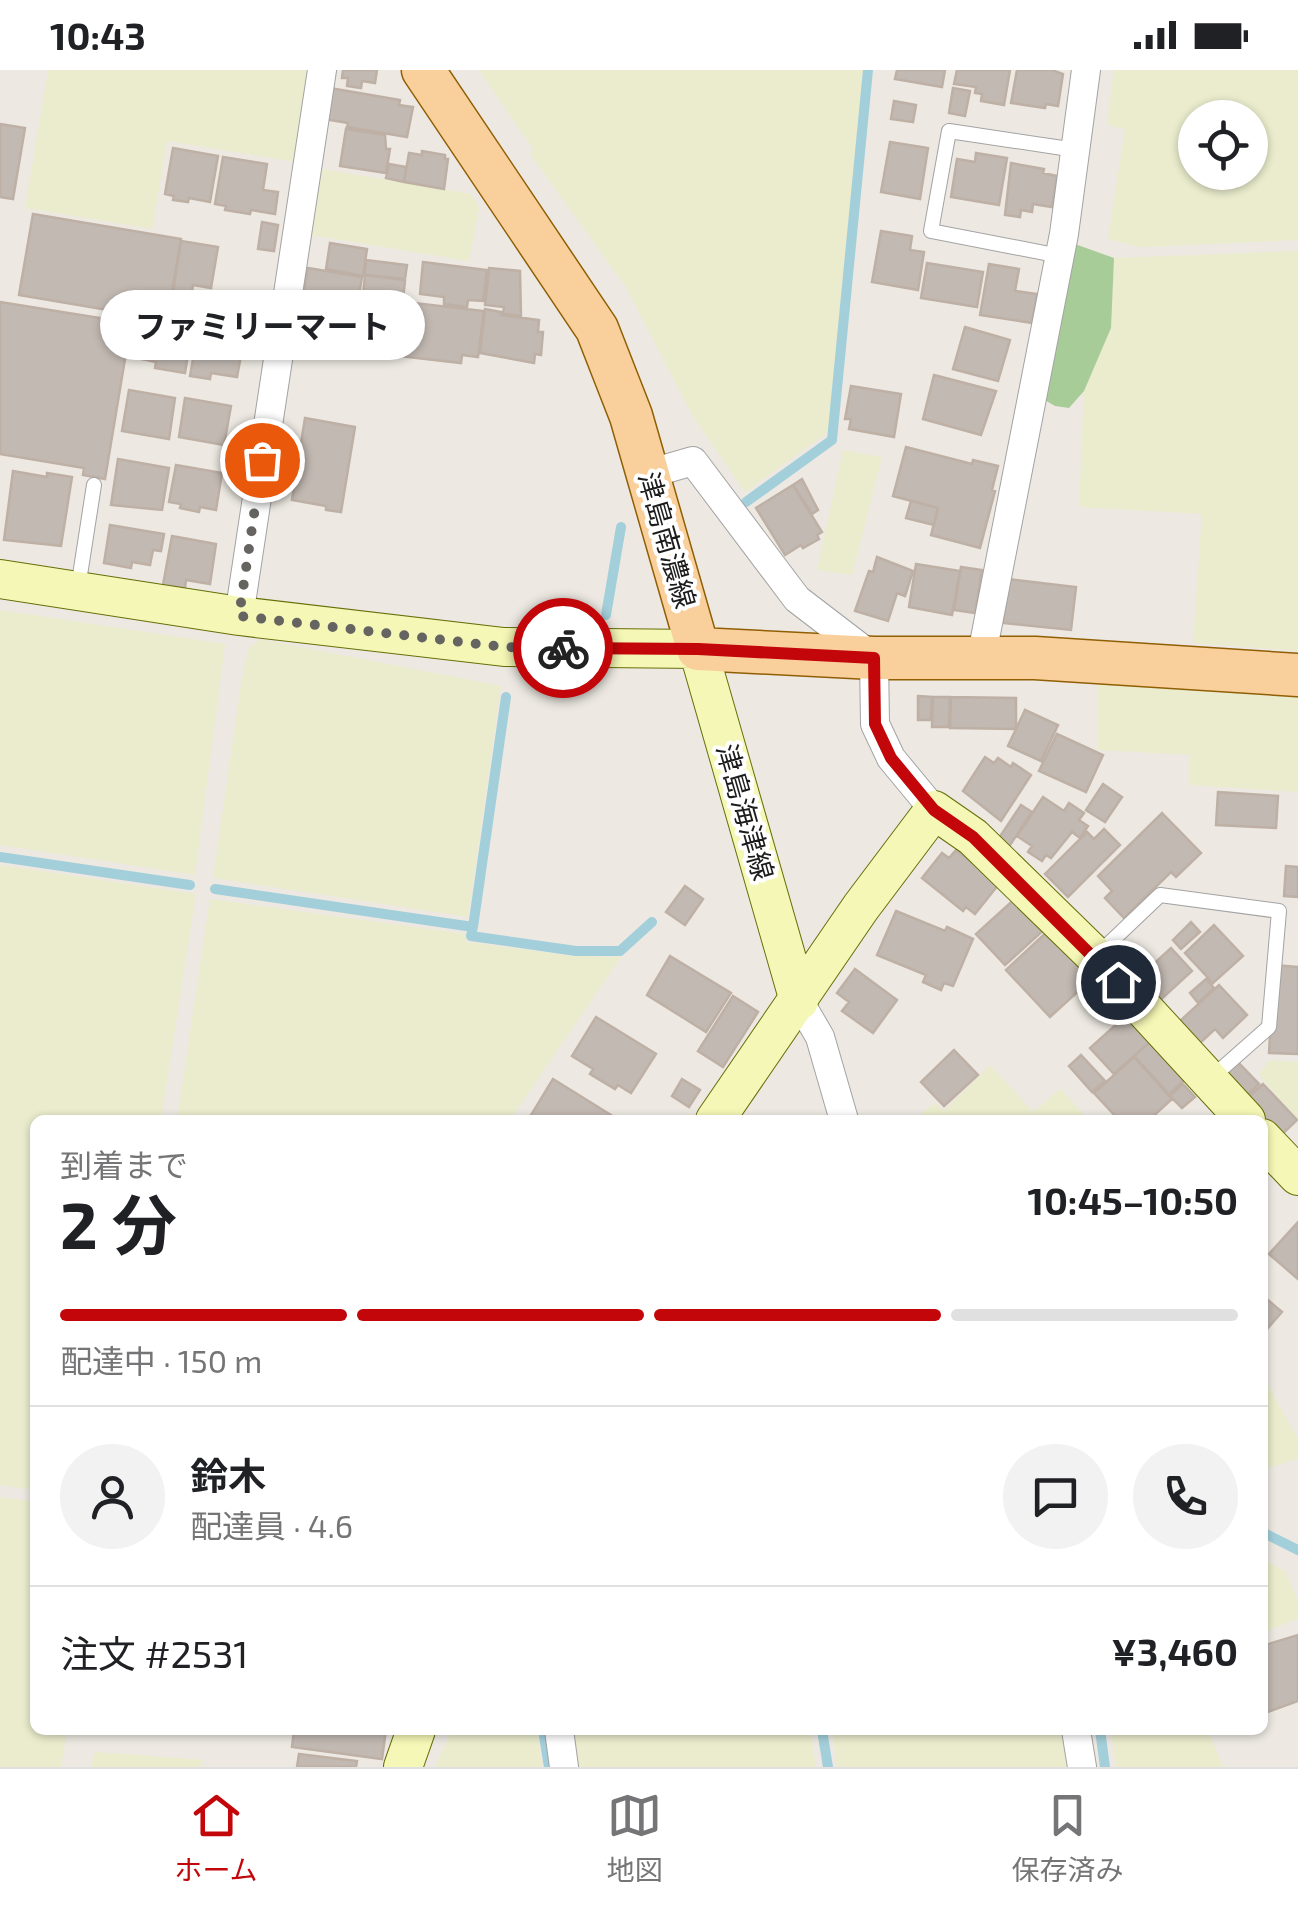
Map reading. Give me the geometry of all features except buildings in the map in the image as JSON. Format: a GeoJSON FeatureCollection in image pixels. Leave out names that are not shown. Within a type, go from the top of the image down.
{"type":"FeatureCollection","features":[{"type":"Feature","properties":{"kind":"main road","name":"津島南濃線"},"geometry":{"type":"LineString","coordinates":[[423,70],[597,329],[631,416],[698,649]]}},
{"type":"Feature","properties":{"kind":"main road"},"geometry":{"type":"LineString","coordinates":[[0,580],[239,616],[504,647],[698,649],[874,658],[1035,658],[1298,675]]}},
{"type":"Feature","properties":{"kind":"main road","name":"津島海津線"},"geometry":{"type":"LineString","coordinates":[[698,649],[799,1001]]}},
{"type":"Feature","properties":{"kind":"main road"},"geometry":{"type":"LineString","coordinates":[[719,1115],[861,908],[934,810],[973,837],[1096,957],[1241,1115]]}},
{"type":"Feature","properties":{"kind":"main road"},"geometry":{"type":"LineString","coordinates":[[1268,1144],[1298,1176]]}},
{"type":"Feature","properties":{"kind":"main road"},"geometry":{"type":"LineString","coordinates":[[403,1767],[414,1735]]}},
{"type":"Feature","properties":{"kind":"street"},"geometry":{"type":"LineString","coordinates":[[239,616],[322,70]]}},
{"type":"Feature","properties":{"kind":"street"},"geometry":{"type":"LineString","coordinates":[[981,659],[1060,256],[1086,70]]}},
{"type":"Feature","properties":{"kind":"street"},"geometry":{"type":"LineString","coordinates":[[648,474],[694,460],[797,599],[874,658],[875,724],[891,758],[934,810]]}},
{"type":"Feature","properties":{"kind":"street"},"geometry":{"type":"LineString","coordinates":[[799,1001],[820,1037],[843,1115]]}},
{"type":"Feature","properties":{"kind":"street"},"geometry":{"type":"LineString","coordinates":[[559,1735],[564,1767]]}},
{"type":"Feature","properties":{"kind":"street"},"geometry":{"type":"LineString","coordinates":[[1077,1735],[1082,1767]]}},
{"type":"Feature","properties":{"kind":"lane"},"geometry":{"type":"LineString","coordinates":[[1060,256],[931,231],[950,131],[1076,150]]}},
{"type":"Feature","properties":{"kind":"lane"},"geometry":{"type":"LineString","coordinates":[[77,591],[94,485]]}},
{"type":"Feature","properties":{"kind":"lane"},"geometry":{"type":"LineString","coordinates":[[1096,957],[1160,895],[1279,911],[1270,1027],[1209,1080]]}},
{"type":"Feature","properties":{"kind":"green space"},"geometry":{"type":"Polygon","coordinates":[[[48,70],[312,70],[296,162],[167,141],[152,229],[25,208],[48,70]]]}},
{"type":"Feature","properties":{"kind":"green space"},"geometry":{"type":"Polygon","coordinates":[[[479,70],[863,70],[828,432],[745,492],[692,415],[626,287],[530,154],[533,149],[479,70]]]}},
{"type":"Feature","properties":{"kind":"green space"},"geometry":{"type":"Polygon","coordinates":[[[1114,70],[1298,70],[1298,240],[1140,247],[1108,239],[1125,129],[1107,125],[1114,70]]]}},
{"type":"Feature","properties":{"kind":"green space"},"geometry":{"type":"Polygon","coordinates":[[[316,168],[471,194],[479,208],[469,261],[305,234],[316,168]]]}},
{"type":"Feature","properties":{"kind":"green space"},"geometry":{"type":"Polygon","coordinates":[[[1075,244],[1114,258],[1111,328],[1084,391],[1069,408],[1043,399],[1075,244]]]}},
{"type":"Feature","properties":{"kind":"green space"},"geometry":{"type":"Polygon","coordinates":[[[1298,251],[1298,651],[1193,643],[1202,514],[1079,507],[1084,391],[1111,328],[1114,258],[1298,251]]]}},
{"type":"Feature","properties":{"kind":"green space"},"geometry":{"type":"Polygon","coordinates":[[[843,450],[882,457],[852,575],[817,570],[843,450]]]}},
{"type":"Feature","properties":{"kind":"green space"},"geometry":{"type":"Polygon","coordinates":[[[0,610],[225,644],[195,875],[0,845],[0,610]]]}},
{"type":"Feature","properties":{"kind":"green space"},"geometry":{"type":"Polygon","coordinates":[[[260,639],[501,686],[468,917],[213,878],[242,678],[249,648],[260,639]]]}},
{"type":"Feature","properties":{"kind":"green space"},"geometry":{"type":"Polygon","coordinates":[[[1098,684],[1190,685],[1298,693],[1298,792],[1190,785],[1190,755],[1098,750],[1098,684]]]}},
{"type":"Feature","properties":{"kind":"green space"},"geometry":{"type":"Polygon","coordinates":[[[0,865],[196,894],[162,1115],[30,1115],[30,1489],[0,1485],[0,865]]]}},
{"type":"Feature","properties":{"kind":"green space"},"geometry":{"type":"Polygon","coordinates":[[[210,899],[466,934],[466,942],[574,956],[621,957],[513,1115],[178,1115],[210,899]]]}},
{"type":"Feature","properties":{"kind":"green space"},"geometry":{"type":"Polygon","coordinates":[[[1269,1060],[1298,1062],[1298,1120],[1259,1075],[1269,1060]]]}},
{"type":"Feature","properties":{"kind":"green space"},"geometry":{"type":"Polygon","coordinates":[[[990,1065],[1033,1112],[1060,1089],[1084,1115],[920,1115],[934,1103],[944,1111],[990,1065]]]}},
{"type":"Feature","properties":{"kind":"green space"},"geometry":{"type":"Polygon","coordinates":[[[1268,1384],[1298,1440],[1298,1458],[1268,1468],[1268,1384]]]}},
{"type":"Feature","properties":{"kind":"green space"},"geometry":{"type":"Polygon","coordinates":[[[0,1497],[30,1501],[30,1735],[66,1735],[61,1767],[0,1767],[0,1497]]]}},
{"type":"Feature","properties":{"kind":"green space"},"geometry":{"type":"Polygon","coordinates":[[[1268,1562],[1286,1572],[1298,1602],[1298,1618],[1268,1631],[1268,1562]]]}},
{"type":"Feature","properties":{"kind":"green space"},"geometry":{"type":"Polygon","coordinates":[[[450,1735],[538,1735],[542,1767],[435,1767],[450,1735]]]}},
{"type":"Feature","properties":{"kind":"green space"},"geometry":{"type":"Polygon","coordinates":[[[575,1735],[811,1735],[816,1767],[579,1767],[575,1735]]]}},
{"type":"Feature","properties":{"kind":"green space"},"geometry":{"type":"Polygon","coordinates":[[[833,1735],[1067,1735],[1072,1767],[837,1767],[833,1735]]]}},
{"type":"Feature","properties":{"kind":"green space"},"geometry":{"type":"Polygon","coordinates":[[[1112,1735],[1210,1735],[1223,1767],[1116,1767],[1112,1735]]]}},
{"type":"Feature","properties":{"kind":"green space"},"geometry":{"type":"Polygon","coordinates":[[[95,1752],[203,1760],[200,1767],[91,1767],[95,1752]]]}},
{"type":"Feature","properties":{"kind":"waterway"},"geometry":{"type":"LineString","coordinates":[[746,502],[832,440],[868,70]]}},
{"type":"Feature","properties":{"kind":"waterway"},"geometry":{"type":"LineString","coordinates":[[606,615],[621,527]]}},
{"type":"Feature","properties":{"kind":"waterway"},"geometry":{"type":"LineString","coordinates":[[215,889],[473,927],[506,697]]}},
{"type":"Feature","properties":{"kind":"waterway"},"geometry":{"type":"LineString","coordinates":[[0,857],[190,885]]}},
{"type":"Feature","properties":{"kind":"waterway"},"geometry":{"type":"LineString","coordinates":[[473,927],[471,936],[576,951],[620,951],[652,922]]}},
{"type":"Feature","properties":{"kind":"waterway"},"geometry":{"type":"LineString","coordinates":[[1268,1535],[1298,1550]]}},
{"type":"Feature","properties":{"kind":"waterway"},"geometry":{"type":"LineString","coordinates":[[544,1735],[549,1767]]}},
{"type":"Feature","properties":{"kind":"waterway"},"geometry":{"type":"LineString","coordinates":[[823,1735],[828,1767]]}},
{"type":"Feature","properties":{"kind":"waterway"},"geometry":{"type":"LineString","coordinates":[[1101,1735],[1105,1767]]}},
{"type":"Feature","properties":{"kind":"way so far"},"geometry":{"type":"LineString","coordinates":[[262,460],[239,616],[504,647],[563,648]]}},
{"type":"Feature","properties":{"kind":"place","name":"ファミリーマート"},"geometry":{"type":"Point","coordinates":[262,460]}},
{"type":"Feature","properties":{"kind":"route"},"geometry":{"type":"LineString","coordinates":[[563,648],[698,649],[874,658],[875,724],[891,758],[934,810],[973,837],[1118,982]]}}]}
